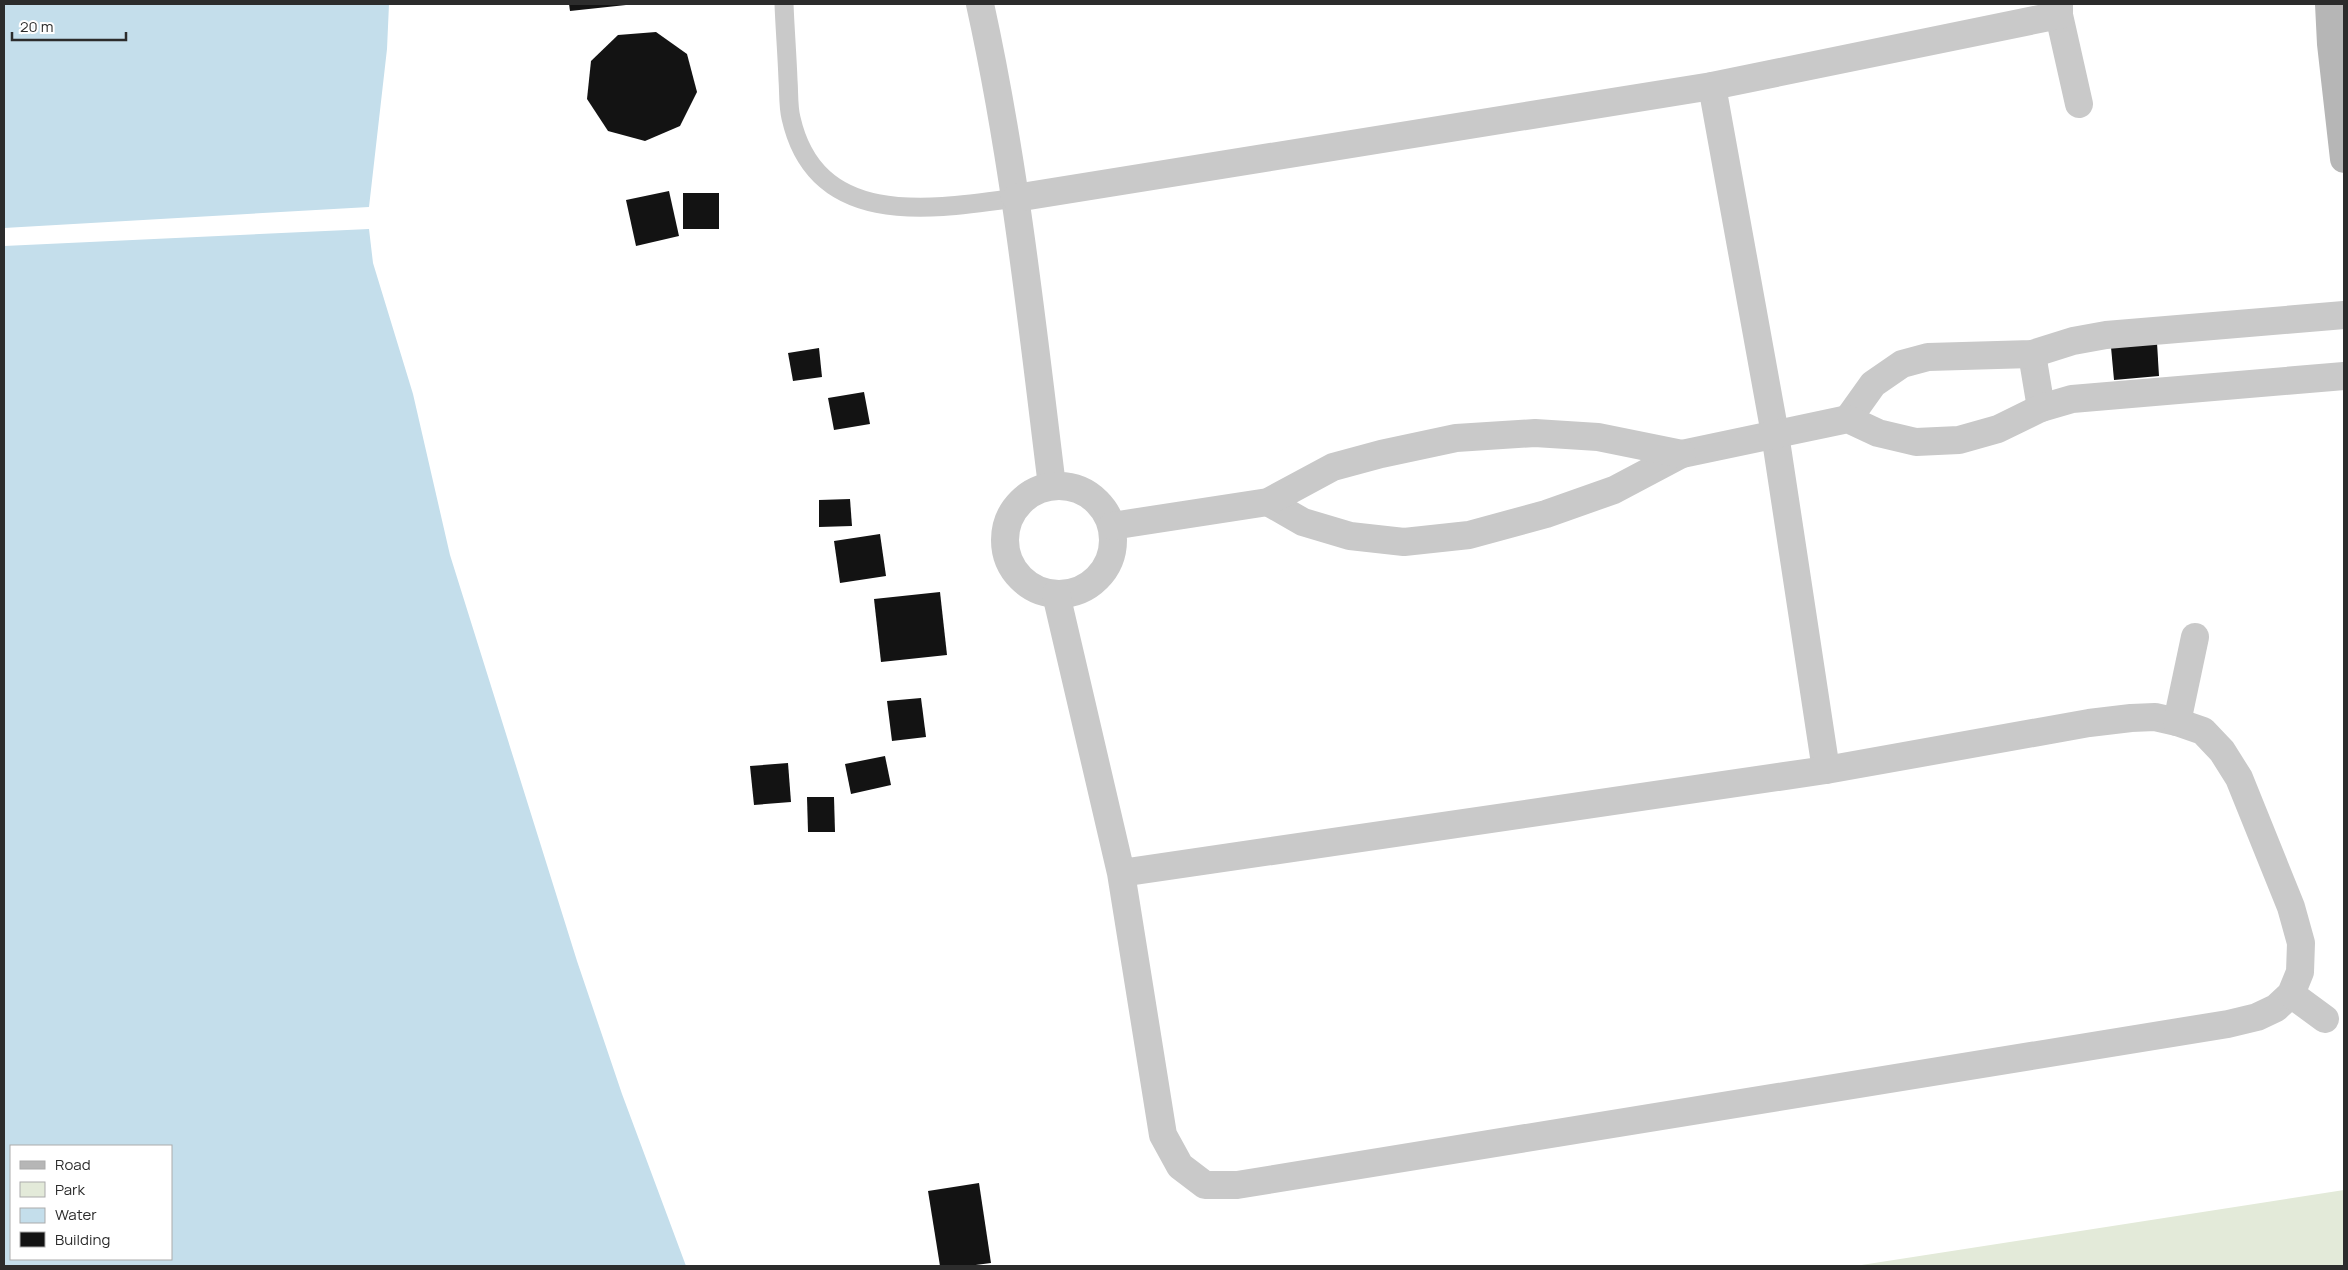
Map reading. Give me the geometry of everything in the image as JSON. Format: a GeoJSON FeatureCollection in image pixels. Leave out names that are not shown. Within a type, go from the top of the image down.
{"type":"FeatureCollection","features":[{"type":"Feature","properties":{"kind":"main road"},"geometry":{"type":"LineString","coordinates":[[2329,4],[2331,44],[2344,159]]}},
{"type":"Feature","properties":{"kind":"street"},"geometry":{"type":"LineString","coordinates":[[980,4],[998,88],[1016,198],[1052,486]]}},
{"type":"Feature","properties":{"kind":"street"},"geometry":{"type":"LineString","coordinates":[[1016,198],[1712,86],[2059,10],[2079,104]]}},
{"type":"Feature","properties":{"kind":"street"},"geometry":{"type":"LineString","coordinates":[[1712,86],[1775,434],[1826,770]]}},
{"type":"Feature","properties":{"kind":"street"},"geometry":{"type":"LineString","coordinates":[[1848,419],[1873,384],[1902,364],[1928,356],[2032,354],[2073,341],[2106,335],[2344,315]]}},
{"type":"Feature","properties":{"kind":"street"},"geometry":{"type":"LineString","coordinates":[[2032,354],[2042,408]]}},
{"type":"Feature","properties":{"kind":"street"},"geometry":{"type":"LineString","coordinates":[[1268,502],[1303,522],[1350,536],[1404,542],[1469,535],[1546,514],[1614,490],[1682,454],[1848,419],[1878,433],[1916,442],[1959,440],[1998,429],[2042,408],[2072,399],[2344,376]]}},
{"type":"Feature","properties":{"kind":"street"},"geometry":{"type":"LineString","coordinates":[[1112,526],[1268,502],[1333,467],[1381,454],[1456,438],[1534,433],[1598,437],[1682,454]]}},
{"type":"Feature","properties":{"kind":"street"},"geometry":{"type":"LineString","coordinates":[[1052,486],[1072,487],[1090,495],[1104,509],[1112,526],[1114,547],[1107,566],[1094,582],[1076,591],[1056,594],[1036,589],[1020,578],[1009,561],[1004,541],[1007,522],[1017,504],[1033,492],[1052,486]]}},
{"type":"Feature","properties":{"kind":"street"},"geometry":{"type":"LineString","coordinates":[[1056,594],[1121,873],[1163,1135],[1180,1166],[1205,1185],[1247,1184],[2228,1024],[2257,1017],[2276,1008],[2291,994],[2300,972],[2301,943],[2291,907],[2239,778],[2222,751],[2203,731],[2155,717],[2089,723],[1826,770],[1121,873]]}},
{"type":"Feature","properties":{"kind":"street"},"geometry":{"type":"LineString","coordinates":[[2176,722],[2195,637]]}},
{"type":"Feature","properties":{"kind":"street"},"geometry":{"type":"LineString","coordinates":[[2291,994],[2325,1019]]}},
{"type":"Feature","properties":{"kind":"lane"},"geometry":{"type":"LineString","coordinates":[[784,4],[791,117],[802,152],[817,173],[846,195],[894,208],[960,206],[1016,198]]}},
{"type":"Feature","properties":{"kind":"green space"},"geometry":{"type":"Polygon","coordinates":[[[2344,1190],[2344,1266],[1855,1266],[2344,1190]]]}},
{"type":"Feature","properties":{"kind":"water"},"geometry":{"type":"Polygon","coordinates":[[[4,4],[389,4],[387,49],[369,207],[369,229],[373,263],[413,394],[450,555],[577,961],[622,1094],[686,1266],[4,1266],[4,4]]]}},
{"type":"Feature","properties":{"kind":"pier"},"geometry":{"type":"Polygon","coordinates":[[[369,207],[369,229],[4,246],[4,228],[369,207]]]}},
{"type":"Feature","properties":{"kind":"building"},"geometry":{"type":"Polygon","coordinates":[[[569,4],[626,4],[626,5],[570,11],[569,4]]]}},
{"type":"Feature","properties":{"kind":"building"},"geometry":{"type":"Polygon","coordinates":[[[656,32],[687,54],[697,92],[680,126],[645,141],[608,131],[587,99],[591,61],[618,35],[656,32]]]}},
{"type":"Feature","properties":{"kind":"building"},"geometry":{"type":"Polygon","coordinates":[[[669,191],[679,236],[636,246],[626,200],[669,191]]]}},
{"type":"Feature","properties":{"kind":"building"},"geometry":{"type":"Polygon","coordinates":[[[683,193],[719,193],[719,229],[683,229],[683,193]]]}},
{"type":"Feature","properties":{"kind":"building"},"geometry":{"type":"Polygon","coordinates":[[[2157,343],[2159,376],[2114,380],[2111,347],[2157,343]]]}},
{"type":"Feature","properties":{"kind":"building"},"geometry":{"type":"Polygon","coordinates":[[[819,348],[822,377],[793,381],[788,353],[819,348]]]}},
{"type":"Feature","properties":{"kind":"building"},"geometry":{"type":"Polygon","coordinates":[[[864,392],[870,424],[834,430],[828,398],[864,392]]]}},
{"type":"Feature","properties":{"kind":"building"},"geometry":{"type":"Polygon","coordinates":[[[850,499],[852,526],[819,527],[819,500],[850,499]]]}},
{"type":"Feature","properties":{"kind":"building"},"geometry":{"type":"Polygon","coordinates":[[[880,534],[886,576],[840,583],[834,541],[880,534]]]}},
{"type":"Feature","properties":{"kind":"building"},"geometry":{"type":"Polygon","coordinates":[[[940,592],[947,655],[881,662],[874,599],[940,592]]]}},
{"type":"Feature","properties":{"kind":"building"},"geometry":{"type":"Polygon","coordinates":[[[921,698],[926,737],[892,741],[887,701],[921,698]]]}},
{"type":"Feature","properties":{"kind":"building"},"geometry":{"type":"Polygon","coordinates":[[[885,756],[891,785],[851,794],[845,764],[885,756]]]}},
{"type":"Feature","properties":{"kind":"building"},"geometry":{"type":"Polygon","coordinates":[[[788,763],[791,802],[754,805],[750,766],[788,763]]]}},
{"type":"Feature","properties":{"kind":"building"},"geometry":{"type":"Polygon","coordinates":[[[807,797],[834,797],[835,832],[808,832],[807,797]]]}},
{"type":"Feature","properties":{"kind":"building"},"geometry":{"type":"Polygon","coordinates":[[[979,1183],[991,1263],[968,1266],[940,1266],[928,1191],[979,1183]]]}}]}
